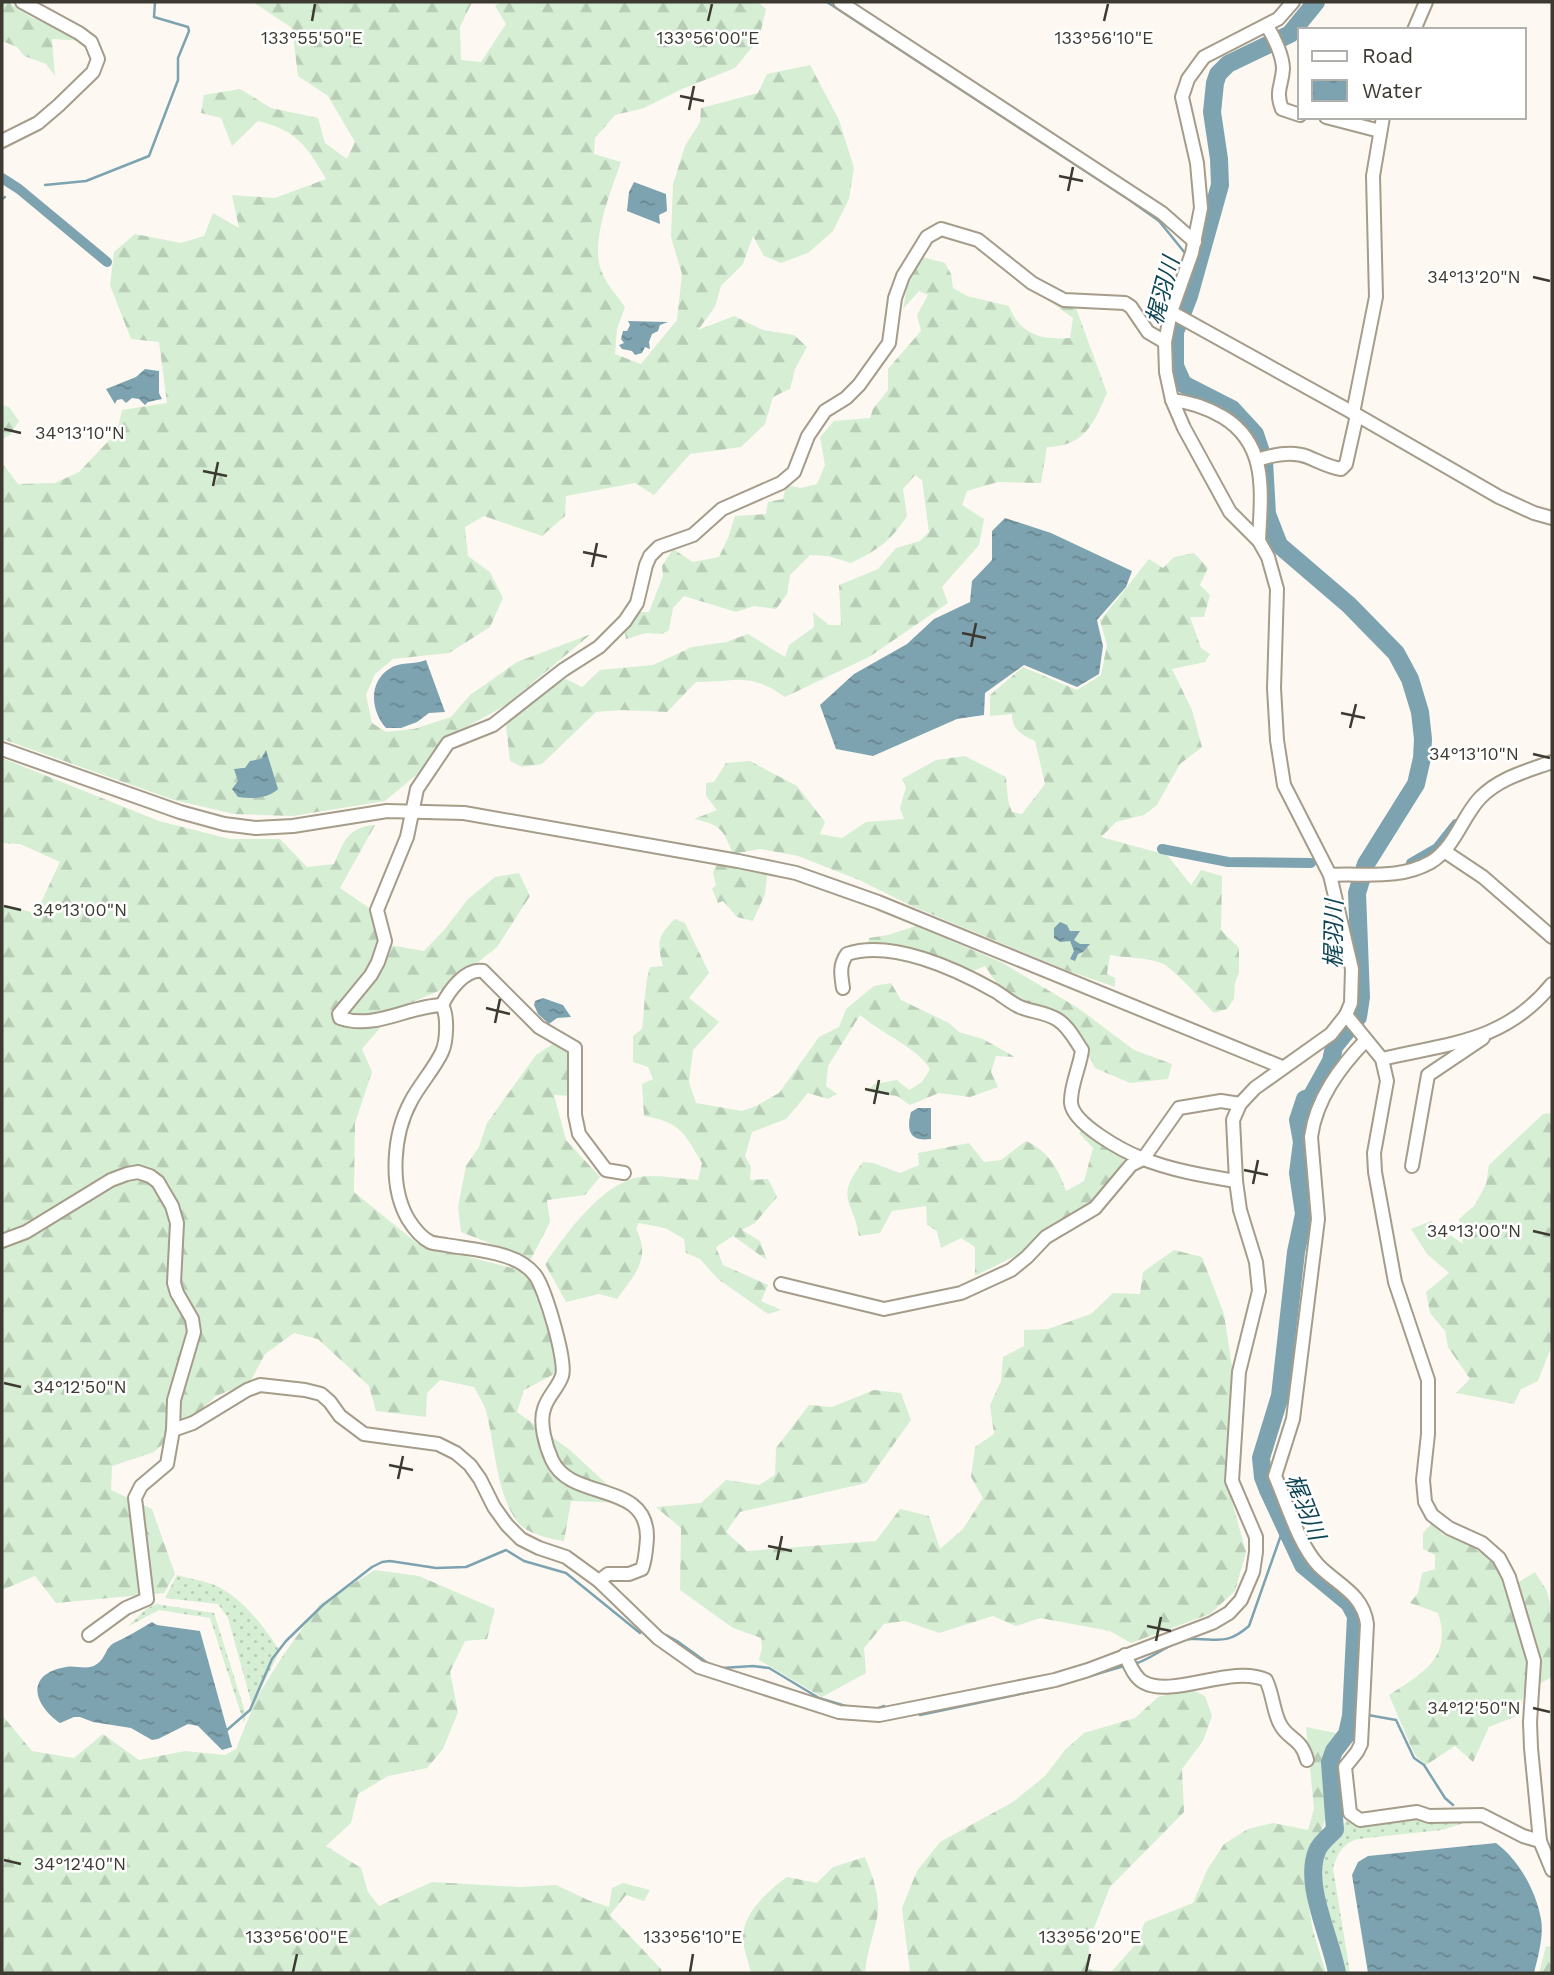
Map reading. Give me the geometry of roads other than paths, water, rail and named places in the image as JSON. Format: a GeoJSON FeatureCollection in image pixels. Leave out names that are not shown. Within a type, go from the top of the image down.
{"type":"FeatureCollection","features":[{"type":"Feature","properties":{"kind":"street"},"geometry":{"type":"LineString","coordinates":[[2,141],[38,123],[93,72],[98,59],[92,42],[22,2]]}},
{"type":"Feature","properties":{"kind":"street"},"geometry":{"type":"LineString","coordinates":[[840,2],[1162,213],[1195,242]]}},
{"type":"Feature","properties":{"kind":"street"},"geometry":{"type":"LineString","coordinates":[[173,1430],[193,1423],[260,1385],[321,1394],[340,1416],[364,1434],[424,1440],[456,1453],[470,1465],[494,1507],[521,1539],[566,1557],[599,1581],[658,1638],[699,1667],[839,1712],[879,1715],[911,1710],[1128,1662],[1212,1623],[1229,1613],[1241,1600],[1253,1572],[1256,1537],[1232,1481],[1232,1460],[1239,1372],[1255,1310],[1259,1276],[1240,1210],[1233,1120],[1240,1104],[1255,1088],[1348,1019],[1352,969],[1330,875],[1284,785],[1277,740],[1274,688],[1277,589],[1268,557],[1258,541],[1230,512],[1184,428],[1172,400],[1166,372],[1165,342],[1195,242],[1201,208],[1198,163],[1182,97],[1188,79],[1204,57],[1269,29],[1293,2]]}},
{"type":"Feature","properties":{"kind":"street"},"geometry":{"type":"LineString","coordinates":[[1414,28],[1426,2]]}},
{"type":"Feature","properties":{"kind":"street"},"geometry":{"type":"LineString","coordinates":[[1269,29],[1283,68],[1277,96],[1282,109],[1298,115]]}},
{"type":"Feature","properties":{"kind":"street"},"geometry":{"type":"LineString","coordinates":[[1334,119],[1380,131]]}},
{"type":"Feature","properties":{"kind":"street"},"geometry":{"type":"LineString","coordinates":[[1258,459],[1276,455],[1306,456],[1325,467],[1341,469],[1346,464],[1376,297],[1373,176],[1383,119]]}},
{"type":"Feature","properties":{"kind":"street"},"geometry":{"type":"LineString","coordinates":[[624,1173],[606,1170],[579,1134],[575,1115],[575,1048],[539,1027],[483,971],[470,973],[449,992],[442,1005],[363,1022],[340,1018],[339,1014],[371,975],[385,942],[377,910],[407,837],[417,789],[448,743],[493,725],[563,670],[600,647],[625,621],[637,603],[650,556],[659,547],[693,535],[722,509],[781,483],[794,472],[808,436],[825,411],[846,398],[859,385],[889,343],[895,298],[903,276],[927,237],[941,229],[978,240],[1032,283],[1064,300],[1125,303],[1131,307],[1148,332],[1165,342]]}},
{"type":"Feature","properties":{"kind":"street"},"geometry":{"type":"LineString","coordinates":[[1173,313],[1499,497],[1552,518]]}},
{"type":"Feature","properties":{"kind":"street"},"geometry":{"type":"LineString","coordinates":[[1172,400],[1194,402],[1240,428],[1250,442],[1258,459],[1261,488],[1258,541]]}},
{"type":"Feature","properties":{"kind":"street"},"geometry":{"type":"LineString","coordinates":[[2,749],[180,812],[224,824],[256,828],[293,826],[387,811],[464,813],[738,860],[796,873],[878,902],[1282,1067]]}},
{"type":"Feature","properties":{"kind":"street"},"geometry":{"type":"LineString","coordinates":[[1330,875],[1382,877],[1431,862],[1444,851],[1479,799],[1497,784],[1552,762]]}},
{"type":"Feature","properties":{"kind":"street"},"geometry":{"type":"LineString","coordinates":[[1444,851],[1483,877],[1552,937]]}},
{"type":"Feature","properties":{"kind":"street"},"geometry":{"type":"LineString","coordinates":[[844,988],[842,960],[847,954],[872,948],[932,962],[993,990],[1019,1006],[1057,1019],[1067,1027],[1082,1050],[1071,1102],[1074,1112],[1092,1130],[1143,1159],[1236,1181]]}},
{"type":"Feature","properties":{"kind":"street"},"geometry":{"type":"LineString","coordinates":[[1412,1166],[1429,1075],[1489,1034],[1521,1016],[1552,984]]}},
{"type":"Feature","properties":{"kind":"street"},"geometry":{"type":"LineString","coordinates":[[442,1005],[446,1012],[443,1050],[409,1105],[395,1157],[401,1204],[409,1220],[430,1242],[505,1257],[522,1263],[536,1275],[552,1317],[563,1366],[562,1376],[544,1408],[542,1419],[549,1454],[563,1477],[629,1502],[647,1526],[646,1558],[642,1569],[629,1574],[608,1574],[599,1581]]}},
{"type":"Feature","properties":{"kind":"street"},"geometry":{"type":"LineString","coordinates":[[1348,1019],[1382,1059],[1387,1081],[1374,1153],[1375,1172],[1395,1282],[1429,1380],[1428,1434],[1423,1480],[1425,1502],[1432,1515],[1449,1528],[1482,1543],[1499,1558],[1509,1577],[1534,1661],[1530,1722],[1540,1841],[1552,1870]]}},
{"type":"Feature","properties":{"kind":"street"},"geometry":{"type":"LineString","coordinates":[[1382,1059],[1489,1034]]}},
{"type":"Feature","properties":{"kind":"street"},"geometry":{"type":"LineString","coordinates":[[1365,1038],[1335,1078],[1318,1109],[1313,1126],[1311,1137],[1318,1219],[1293,1419],[1275,1476],[1311,1558],[1352,1592],[1365,1610],[1367,1624],[1361,1744],[1345,1767],[1350,1812],[1360,1820],[1417,1812],[1429,1816],[1482,1815],[1523,1836],[1540,1841]]}},
{"type":"Feature","properties":{"kind":"street"},"geometry":{"type":"LineString","coordinates":[[781,1284],[884,1309],[961,1293],[1011,1270],[1046,1237],[1095,1208],[1131,1166],[1143,1159],[1179,1108],[1221,1101],[1240,1104]]}},
{"type":"Feature","properties":{"kind":"street"},"geometry":{"type":"LineString","coordinates":[[2,1241],[26,1232],[111,1180],[138,1172],[158,1182],[172,1206],[177,1223],[174,1283],[192,1319],[194,1332],[174,1400],[173,1430],[167,1464],[141,1486],[135,1498],[147,1599],[126,1608],[89,1635]]}},
{"type":"Feature","properties":{"kind":"street"},"geometry":{"type":"LineString","coordinates":[[1128,1662],[1135,1676],[1144,1683],[1153,1685],[1166,1686],[1240,1676],[1257,1676],[1266,1680],[1272,1692],[1280,1725],[1301,1744],[1307,1760]]}},
{"type":"Feature","properties":{"kind":"water"},"geometry":{"type":"Polygon","coordinates":[[[634,182],[666,194],[667,211],[659,215],[660,224],[627,211],[629,192],[634,182]]]}},
{"type":"Feature","properties":{"kind":"water"},"geometry":{"type":"Polygon","coordinates":[[[628,321],[668,322],[660,325],[658,331],[652,334],[650,349],[645,347],[642,353],[635,355],[619,345],[624,343],[621,339],[623,331],[627,331],[630,325],[628,321]]]}},
{"type":"Feature","properties":{"kind":"water"},"geometry":{"type":"Polygon","coordinates":[[[145,369],[159,371],[159,393],[162,399],[145,405],[139,399],[132,398],[126,403],[122,399],[115,404],[106,389],[136,377],[145,369]]]}},
{"type":"Feature","properties":{"kind":"water"},"geometry":{"type":"Polygon","coordinates":[[[1005,518],[1051,533],[1132,571],[1126,587],[1097,620],[1103,646],[1099,674],[1077,687],[1024,665],[985,693],[984,715],[957,719],[873,756],[836,749],[820,705],[854,674],[907,644],[934,619],[970,602],[972,581],[992,560],[992,531],[1005,518]]]}},
{"type":"Feature","properties":{"kind":"water"},"geometry":{"type":"Polygon","coordinates":[[[426,660],[445,712],[429,713],[417,722],[401,728],[386,728],[377,714],[374,697],[382,675],[393,667],[426,660]]]}},
{"type":"Feature","properties":{"kind":"water"},"geometry":{"type":"Polygon","coordinates":[[[266,750],[278,789],[259,798],[238,797],[232,789],[238,781],[234,769],[245,768],[250,761],[261,759],[266,750]]]}},
{"type":"Feature","properties":{"kind":"water"},"geometry":{"type":"Polygon","coordinates":[[[1060,922],[1067,925],[1070,931],[1080,931],[1074,940],[1080,944],[1090,944],[1078,954],[1075,961],[1070,959],[1074,951],[1070,941],[1060,942],[1054,938],[1054,928],[1060,922]]]}},
{"type":"Feature","properties":{"kind":"water"},"geometry":{"type":"Polygon","coordinates":[[[543,998],[563,1005],[571,1017],[557,1018],[549,1024],[538,1014],[534,1005],[535,1001],[543,998]]]}},
{"type":"Feature","properties":{"kind":"water"},"geometry":{"type":"Polygon","coordinates":[[[918,1108],[931,1108],[931,1139],[918,1139],[911,1134],[911,1112],[918,1108]]]}},
{"type":"Feature","properties":{"kind":"water"},"geometry":{"type":"Polygon","coordinates":[[[152,1622],[200,1631],[232,1747],[222,1750],[198,1726],[188,1724],[152,1740],[131,1728],[93,1722],[80,1717],[60,1723],[44,1707],[38,1690],[44,1676],[66,1667],[93,1666],[100,1662],[111,1645],[152,1622]]]}},
{"type":"Feature","properties":{"kind":"water"},"geometry":{"type":"Polygon","coordinates":[[[1496,1843],[1519,1867],[1539,1908],[1542,1932],[1534,1973],[1368,1973],[1352,1875],[1358,1862],[1368,1856],[1496,1843]]]}},
{"type":"Feature","properties":{"kind":"waterway"},"geometry":{"type":"LineString","coordinates":[[45,185],[86,181],[149,156],[178,80],[178,58],[189,31],[188,27],[154,17],[155,2]]}},
{"type":"Feature","properties":{"kind":"waterway"},"geometry":{"type":"LineString","coordinates":[[827,2],[1128,199],[1159,221],[1185,253]]}},
{"type":"Feature","properties":{"kind":"waterway","name":"梶羽川"},"geometry":{"type":"LineString","coordinates":[[1316,2],[1290,34],[1228,64],[1218,74],[1212,112],[1220,185],[1189,296],[1175,332],[1175,366],[1183,384],[1232,409],[1255,434],[1264,461],[1267,514],[1279,545],[1349,605],[1396,653],[1410,679],[1420,712],[1423,739],[1416,784],[1366,864],[1357,893],[1361,997],[1358,1017],[1334,1047],[1331,1061],[1311,1097],[1305,1099],[1298,1120],[1302,1142],[1298,1173],[1304,1214],[1296,1252],[1280,1396],[1261,1458],[1263,1477],[1268,1490],[1303,1565],[1349,1603],[1356,1616],[1351,1716],[1347,1734],[1334,1751],[1330,1762],[1335,1830],[1318,1848],[1313,1879],[1337,1973]]}},
{"type":"Feature","properties":{"kind":"waterway"},"geometry":{"type":"LineString","coordinates":[[2,178],[107,262]]}},
{"type":"Feature","properties":{"kind":"waterway"},"geometry":{"type":"LineString","coordinates":[[1411,863],[1437,848],[1456,824]]}},
{"type":"Feature","properties":{"kind":"waterway"},"geometry":{"type":"LineString","coordinates":[[1162,849],[1228,862],[1311,863]]}},
{"type":"Feature","properties":{"kind":"waterway"},"geometry":{"type":"LineString","coordinates":[[1134,1664],[1183,1640],[1227,1639],[1249,1626],[1281,1535],[1287,1532]]}},
{"type":"Feature","properties":{"kind":"waterway"},"geometry":{"type":"LineString","coordinates":[[227,1730],[250,1710],[272,1659],[286,1641],[323,1605],[382,1562],[436,1568],[466,1567],[506,1550],[524,1561],[566,1573],[640,1633]]}},
{"type":"Feature","properties":{"kind":"waterway"},"geometry":{"type":"LineString","coordinates":[[666,1635],[709,1664]]}},
{"type":"Feature","properties":{"kind":"waterway"},"geometry":{"type":"LineString","coordinates":[[1080,1679],[1124,1666]]}},
{"type":"Feature","properties":{"kind":"waterway"},"geometry":{"type":"LineString","coordinates":[[722,1668],[769,1668],[819,1698],[849,1707]]}},
{"type":"Feature","properties":{"kind":"waterway"},"geometry":{"type":"LineString","coordinates":[[920,1715],[1053,1687]]}},
{"type":"Feature","properties":{"kind":"waterway"},"geometry":{"type":"LineString","coordinates":[[873,1710],[884,1706]]}},
{"type":"Feature","properties":{"kind":"waterway"},"geometry":{"type":"LineString","coordinates":[[1368,1715],[1396,1720],[1414,1758],[1424,1765],[1445,1798],[1453,1805]]}}]}
